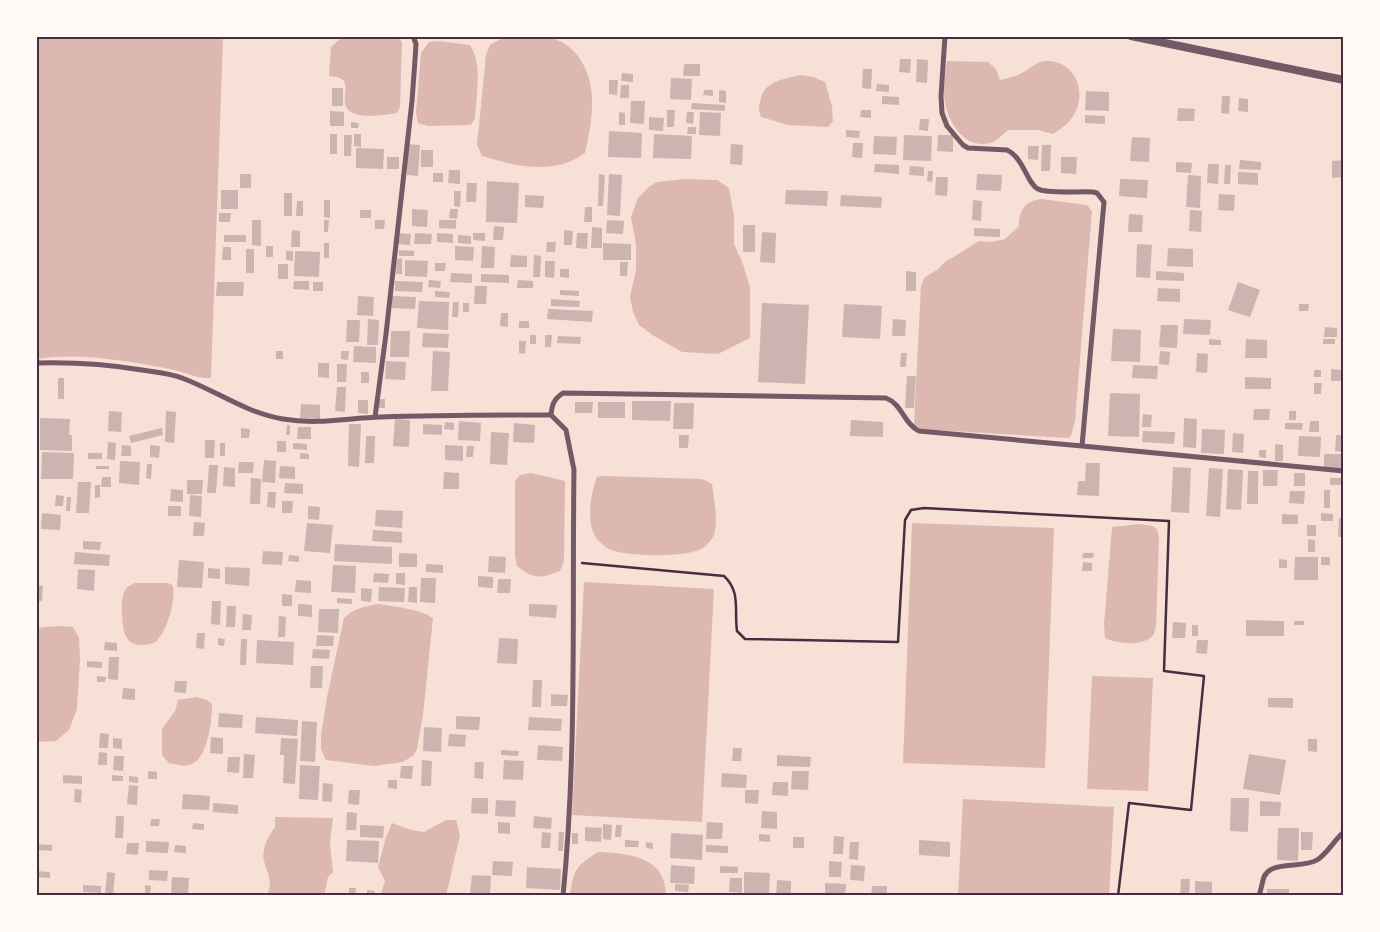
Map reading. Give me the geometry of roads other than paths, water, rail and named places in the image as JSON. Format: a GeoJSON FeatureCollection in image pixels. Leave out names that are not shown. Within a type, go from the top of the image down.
{"type":"FeatureCollection","features":[{"type":"Feature","properties":{"kind":"street"},"geometry":{"type":"LineString","coordinates":[[375,417],[412,101],[416,44],[414,36]]}},
{"type":"Feature","properties":{"kind":"street"},"geometry":{"type":"LineString","coordinates":[[945,36],[941,96],[942,113],[947,126],[963,144],[974,149],[1006,150],[1012,152],[1038,189],[1093,192],[1097,193],[1104,202],[1082,446]]}},
{"type":"Feature","properties":{"kind":"street"},"geometry":{"type":"LineString","coordinates":[[1131,36],[1344,80]]}},
{"type":"Feature","properties":{"kind":"street"},"geometry":{"type":"LineString","coordinates":[[36,363],[101,364],[162,373],[181,378],[245,408],[284,420],[331,422],[375,417],[551,415],[566,430],[574,470],[574,654],[567,858],[563,896]]}},
{"type":"Feature","properties":{"kind":"street"},"geometry":{"type":"LineString","coordinates":[[551,415],[552,405],[556,398],[564,393],[886,398],[893,401],[913,429],[918,431],[1344,471]]}},
{"type":"Feature","properties":{"kind":"street"},"geometry":{"type":"LineString","coordinates":[[1259,896],[1264,876],[1268,871],[1274,868],[1306,864],[1317,860],[1344,832]]}}]}
